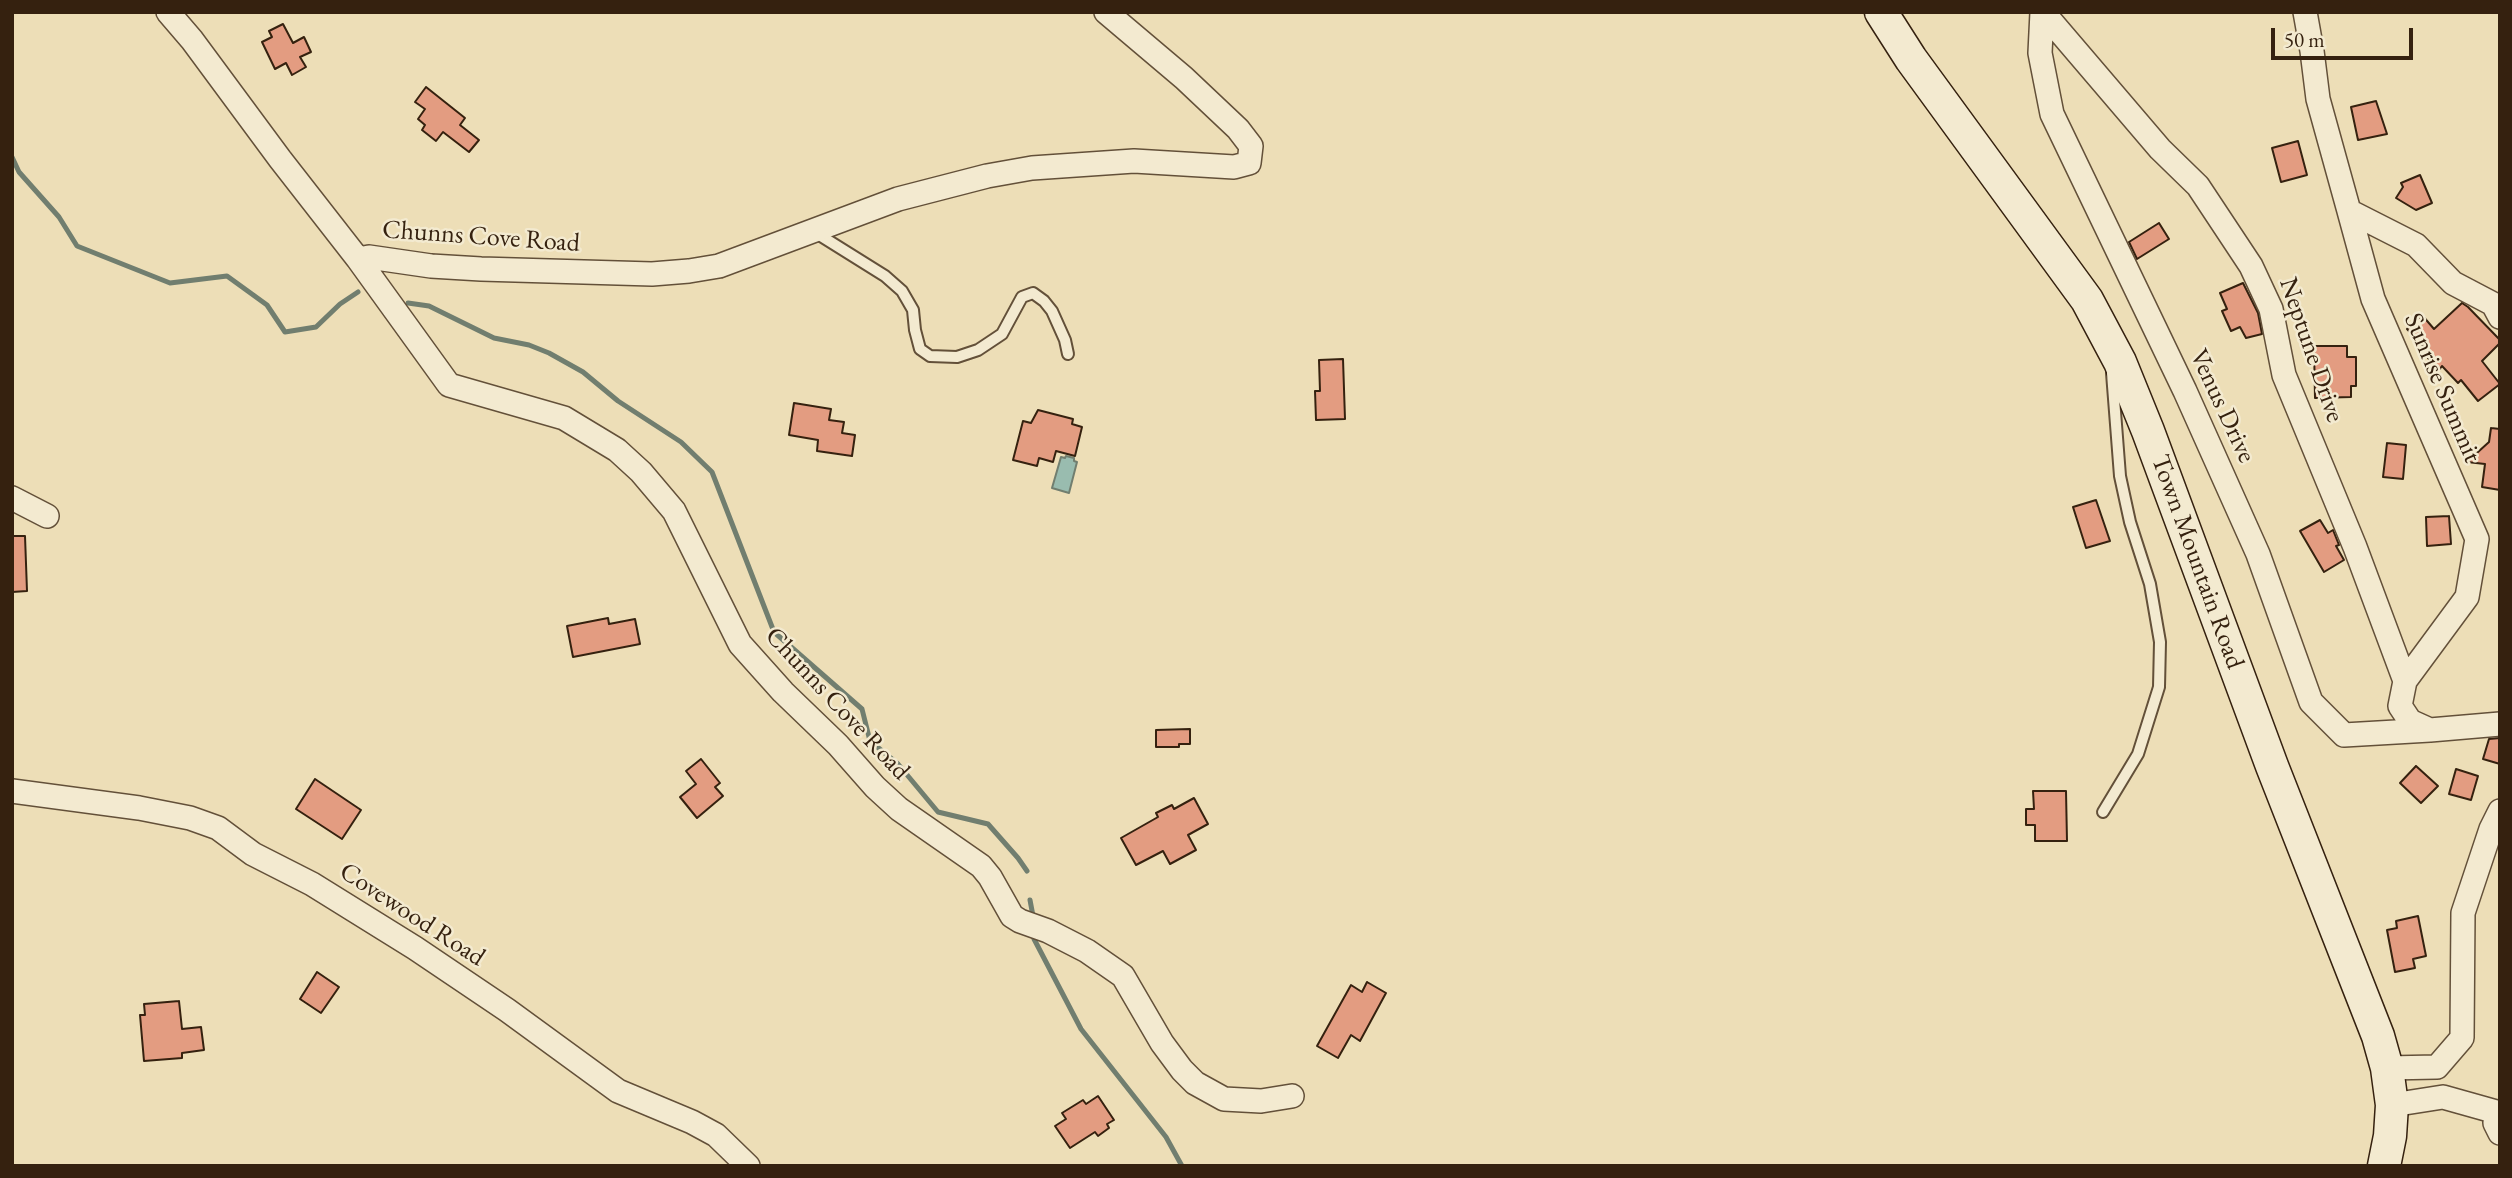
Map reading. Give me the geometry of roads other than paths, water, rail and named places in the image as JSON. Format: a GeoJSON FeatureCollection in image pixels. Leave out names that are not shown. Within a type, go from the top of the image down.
{"type":"FeatureCollection","features":[{"type":"Feature","properties":{"kind":"main road","name":"Town Mountain Road"},"geometry":{"type":"LineString","coordinates":[[1881,12],[1911,59],[2087,300],[2110,342],[2148,431],[2272,766],[2378,1036],[2387,1068],[2392,1105],[2384,1166]]}},
{"type":"Feature","properties":{"kind":"street","name":"Chunns Cove Road"},"geometry":{"type":"LineString","coordinates":[[168,12],[358,259],[449,386],[564,418],[617,450],[641,472],[674,511],[740,644],[875,787],[899,809],[981,866],[1012,916],[1087,951],[1124,976],[1162,1043],[1195,1083],[1224,1099],[1261,1101],[1292,1096]]}},
{"type":"Feature","properties":{"kind":"street","name":"Chunns Cove Road"},"geometry":{"type":"LineString","coordinates":[[358,259],[369,257],[431,267],[481,269],[652,274],[690,271],[719,266],[898,199],[965,180],[1032,168],[1134,161],[1234,167],[1249,163],[1251,146],[1238,129],[1184,78],[1106,12]]}},
{"type":"Feature","properties":{"kind":"street","name":"Neptune Drive"},"geometry":{"type":"LineString","coordinates":[[2043,12],[2144,132],[2199,186],[2251,266],[2271,309],[2284,375],[2355,547],[2405,681]]}},
{"type":"Feature","properties":{"kind":"street","name":"Venus Drive"},"geometry":{"type":"LineString","coordinates":[[2043,12],[2040,53],[2052,114],[2185,391],[2258,554],[2311,702],[2344,736],[2430,730]]}},
{"type":"Feature","properties":{"kind":"street","name":"Sunrise Summit"},"geometry":{"type":"LineString","coordinates":[[2305,12],[2318,99],[2373,299],[2477,538],[2467,597],[2405,681]]}},
{"type":"Feature","properties":{"kind":"street"},"geometry":{"type":"LineString","coordinates":[[2348,211],[2416,246],[2453,283],[2493,304],[2500,317]]}},
{"type":"Feature","properties":{"kind":"street"},"geometry":{"type":"LineString","coordinates":[[12,498],[47,516]]}},
{"type":"Feature","properties":{"kind":"street"},"geometry":{"type":"LineString","coordinates":[[2405,681],[2400,706],[2410,721],[2430,730],[2500,724]]}},
{"type":"Feature","properties":{"kind":"street","name":"Covewood Road"},"geometry":{"type":"LineString","coordinates":[[12,791],[139,808],[190,818],[218,828],[253,854],[312,884],[415,948],[507,1010],[618,1091],[716,1135],[748,1166]]}},
{"type":"Feature","properties":{"kind":"street"},"geometry":{"type":"LineString","coordinates":[[2387,1068],[2437,1067],[2462,1038],[2463,913],[2491,829],[2500,811]]}},
{"type":"Feature","properties":{"kind":"street"},"geometry":{"type":"LineString","coordinates":[[2392,1105],[2443,1097],[2499,1119]]}},
{"type":"Feature","properties":{"kind":"lane"},"geometry":{"type":"LineString","coordinates":[[813,231],[885,276],[902,291],[913,310],[920,349],[930,356],[957,357],[978,350],[1002,334],[1022,297],[1033,293],[1052,311],[1068,354]]}},
{"type":"Feature","properties":{"kind":"lane"},"geometry":{"type":"LineString","coordinates":[[2103,812],[2138,754],[2159,687],[2160,642],[2150,584],[2130,522],[2120,476],[2110,342]]}},
{"type":"Feature","properties":{"kind":"waterway"},"geometry":{"type":"LineString","coordinates":[[12,157],[19,172],[59,217],[77,246],[170,283],[227,276],[267,305],[285,332],[316,327],[340,304],[358,292]]}},
{"type":"Feature","properties":{"kind":"waterway"},"geometry":{"type":"LineString","coordinates":[[408,303],[429,306],[494,338],[529,345],[549,353],[583,372],[618,401],[681,442],[712,472],[774,632],[862,709],[870,741],[898,764],[938,812],[988,824],[1027,871]]}},
{"type":"Feature","properties":{"kind":"waterway"},"geometry":{"type":"LineString","coordinates":[[1030,900],[1033,916]]}},
{"type":"Feature","properties":{"kind":"waterway"},"geometry":{"type":"LineString","coordinates":[[1034,939],[1081,1029],[1166,1137],[1182,1166]]}}]}
